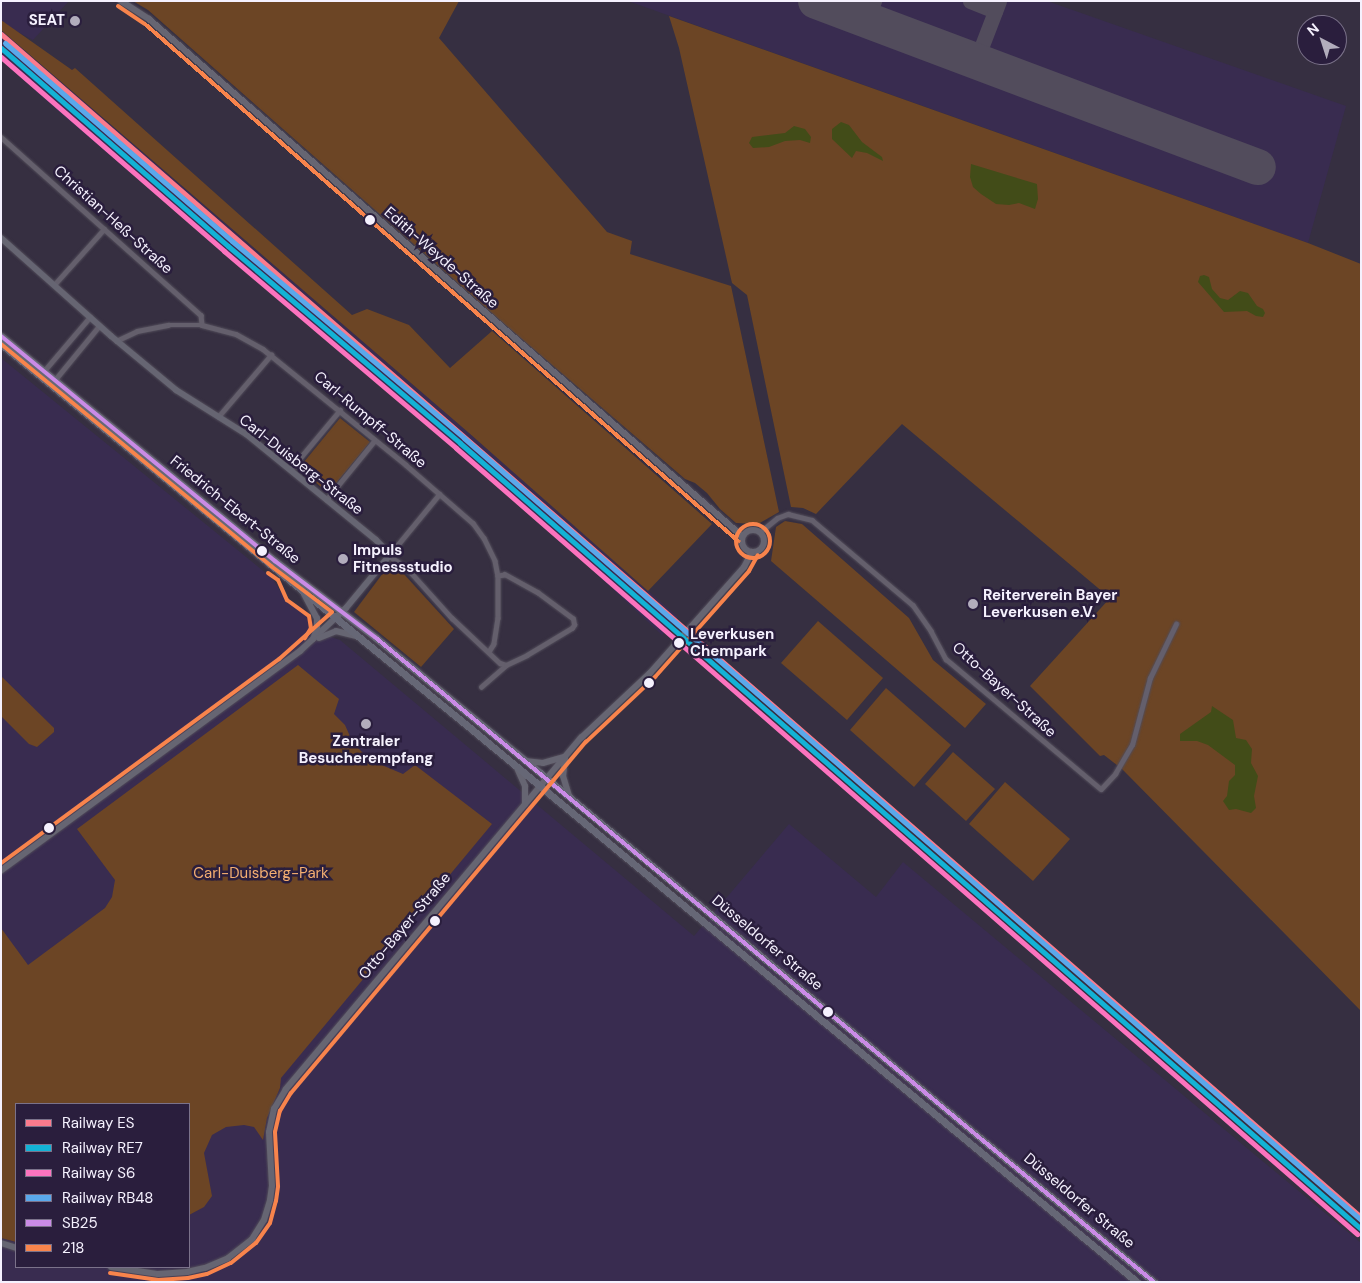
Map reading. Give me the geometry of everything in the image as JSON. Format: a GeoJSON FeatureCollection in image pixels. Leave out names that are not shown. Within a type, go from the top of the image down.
{"type":"FeatureCollection","features":[{"type":"Feature","properties":{"kind":"main road","name":"Friedrich-Ebert-Straße"},"geometry":{"type":"LineString","coordinates":[[1,336],[53,382],[453,703]]}},
{"type":"Feature","properties":{"kind":"main road","name":"Friedrich-Ebert-Straße"},"geometry":{"type":"LineString","coordinates":[[1,344],[42,373]]}},
{"type":"Feature","properties":{"kind":"main road","name":"Friedrich-Ebert-Straße"},"geometry":{"type":"LineString","coordinates":[[53,382],[304,594]]}},
{"type":"Feature","properties":{"kind":"main road"},"geometry":{"type":"LineString","coordinates":[[304,594],[359,638]]}},
{"type":"Feature","properties":{"kind":"main road","name":"Düsseldorfer Straße"},"geometry":{"type":"LineString","coordinates":[[359,638],[1137,1282]]}},
{"type":"Feature","properties":{"kind":"main road","name":"Düsseldorfer Straße"},"geometry":{"type":"LineString","coordinates":[[453,703],[547,778],[1154,1282]]}},
{"type":"Feature","properties":{"kind":"main road"},"geometry":{"type":"LineString","coordinates":[[791,996],[798,987]]}},
{"type":"Feature","properties":{"kind":"main road"},"geometry":{"type":"LineString","coordinates":[[1013,1178],[1019,1170]]}},
{"type":"Feature","properties":{"kind":"street","name":"Edith-Weyde-Straße"},"geometry":{"type":"LineString","coordinates":[[121,1],[149,20],[742,536]]}},
{"type":"Feature","properties":{"kind":"street","name":"Christian-Heß-Straße"},"geometry":{"type":"LineString","coordinates":[[1,137],[200,316],[202,325]]}},
{"type":"Feature","properties":{"kind":"street"},"geometry":{"type":"LineString","coordinates":[[54,285],[104,229]]}},
{"type":"Feature","properties":{"kind":"street","name":"Carl-Duisberg-Straße"},"geometry":{"type":"LineString","coordinates":[[1,238],[116,341],[176,390],[246,434],[383,546],[389,556],[406,567],[452,618],[500,663],[506,665]]}},
{"type":"Feature","properties":{"kind":"street"},"geometry":{"type":"LineString","coordinates":[[42,373],[90,317]]}},
{"type":"Feature","properties":{"kind":"street","name":"Carl-Rumpff-Straße"},"geometry":{"type":"LineString","coordinates":[[116,341],[137,331],[168,325],[202,325],[236,334],[272,355],[340,410],[440,494],[478,529],[495,561],[498,576],[497,633],[494,644],[489,652]]}},
{"type":"Feature","properties":{"kind":"street"},"geometry":{"type":"LineString","coordinates":[[53,382],[99,326]]}},
{"type":"Feature","properties":{"kind":"street"},"geometry":{"type":"LineString","coordinates":[[218,417],[272,355]]}},
{"type":"Feature","properties":{"kind":"street"},"geometry":{"type":"LineString","coordinates":[[290,470],[340,410]]}},
{"type":"Feature","properties":{"kind":"street"},"geometry":{"type":"LineString","coordinates":[[326,500],[375,440]]}},
{"type":"Feature","properties":{"kind":"street"},"geometry":{"type":"LineString","coordinates":[[1,870],[313,640],[342,612],[440,494]]}},
{"type":"Feature","properties":{"kind":"street","name":"Otto-Bayer-Straße"},"geometry":{"type":"LineString","coordinates":[[760,532],[777,518],[788,514],[812,520],[913,605],[946,659],[1101,789],[1115,774],[1132,745],[1150,678],[1176,624]]}},
{"type":"Feature","properties":{"kind":"street"},"geometry":{"type":"LineString","coordinates":[[749,530],[760,532],[764,538],[763,544],[758,550],[752,552],[745,548],[742,536],[749,530]]}},
{"type":"Feature","properties":{"kind":"street","name":"Otto-Bayer-Straße"},"geometry":{"type":"LineString","coordinates":[[118,1268],[158,1274],[187,1272],[205,1268],[228,1258],[252,1239],[264,1220],[270,1200],[272,1186],[269,1132],[274,1109],[281,1095],[565,757],[595,723],[650,673],[744,567],[752,552]]}},
{"type":"Feature","properties":{"kind":"street"},"geometry":{"type":"LineString","coordinates":[[481,687],[506,665],[535,650],[574,625],[573,619],[538,593],[505,575],[498,576]]}},
{"type":"Feature","properties":{"kind":"street"},"geometry":{"type":"LineString","coordinates":[[304,594],[317,618],[317,629],[313,640]]}},
{"type":"Feature","properties":{"kind":"street"},"geometry":{"type":"LineString","coordinates":[[313,640],[336,631],[342,631],[359,638]]}},
{"type":"Feature","properties":{"kind":"street"},"geometry":{"type":"LineString","coordinates":[[525,760],[543,763],[565,757],[563,776],[568,796]]}},
{"type":"Feature","properties":{"kind":"street"},"geometry":{"type":"LineString","coordinates":[[517,768],[525,786],[524,806]]}},
{"type":"Feature","properties":{"kind":"street"},"geometry":{"type":"LineString","coordinates":[[1,1244],[15,1248]]}},
{"type":"Feature","properties":{"kind":"shaded area"},"geometry":{"type":"Polygon","coordinates":[[[1,1],[69,1],[33,40],[14,30],[1,20],[1,1]]]}},
{"type":"Feature","properties":{"kind":"shaded area"},"geometry":{"type":"Polygon","coordinates":[[[628,1],[1047,1],[1346,106],[1308,243],[628,1]]]}},
{"type":"Feature","properties":{"kind":"shaded area"},"geometry":{"type":"Polygon","coordinates":[[[1,30],[469,433],[678,617],[662,635],[543,524],[66,118],[1,60],[1,30]]]}},
{"type":"Feature","properties":{"kind":"shaded area"},"geometry":{"type":"Polygon","coordinates":[[[841,122],[849,125],[862,142],[882,157],[883,161],[867,153],[856,151],[852,158],[832,139],[832,129],[841,122]]]}},
{"type":"Feature","properties":{"kind":"shaded area"},"geometry":{"type":"Polygon","coordinates":[[[794,126],[805,129],[811,137],[810,143],[800,140],[785,141],[769,147],[753,148],[749,143],[752,137],[785,133],[794,126]]]}},
{"type":"Feature","properties":{"kind":"shaded area"},"geometry":{"type":"Polygon","coordinates":[[[971,164],[1037,184],[1038,199],[1035,209],[1019,203],[1009,205],[996,204],[981,194],[973,187],[970,177],[971,164]]]}},
{"type":"Feature","properties":{"kind":"shaded area"},"geometry":{"type":"Polygon","coordinates":[[[1200,276],[1209,277],[1212,289],[1220,298],[1228,300],[1240,291],[1248,293],[1257,306],[1263,309],[1265,313],[1263,317],[1256,316],[1247,311],[1224,312],[1198,282],[1200,276]]]}},
{"type":"Feature","properties":{"kind":"shaded area"},"geometry":{"type":"Polygon","coordinates":[[[1,358],[272,578],[282,594],[314,622],[312,631],[340,640],[694,936],[789,824],[876,897],[903,862],[1361,1243],[1361,1282],[1,1282],[1,358]]]}},
{"type":"Feature","properties":{"kind":"shaded area"},"geometry":{"type":"Polygon","coordinates":[[[1212,706],[1233,720],[1236,738],[1246,740],[1252,749],[1251,763],[1258,776],[1254,796],[1256,808],[1251,813],[1236,809],[1229,810],[1223,801],[1227,796],[1229,781],[1235,775],[1235,765],[1208,745],[1197,741],[1180,741],[1180,734],[1211,712],[1212,706]]]}},
{"type":"Feature","properties":{"kind":"green space"},"geometry":{"type":"Polygon","coordinates":[[[133,1],[459,1],[439,38],[607,232],[632,241],[630,254],[731,286],[779,512],[758,524],[736,523],[720,509],[707,493],[695,483],[685,479],[501,321],[148,10],[133,1]]]}},
{"type":"Feature","properties":{"kind":"green space"},"geometry":{"type":"Polygon","coordinates":[[[669,16],[1308,243],[1361,264],[1361,1011],[1122,769],[1104,755],[1100,756],[1030,686],[1110,598],[902,424],[816,514],[803,508],[791,507],[747,295],[732,283],[679,48],[669,16]]]}},
{"type":"Feature","properties":{"kind":"green space"},"geometry":{"type":"Polygon","coordinates":[[[1,20],[72,70],[75,68],[352,315],[367,309],[409,325],[450,368],[492,331],[712,524],[648,591],[469,433],[1,30],[1,20]]]}},
{"type":"Feature","properties":{"kind":"green space"},"geometry":{"type":"Polygon","coordinates":[[[340,418],[370,442],[328,493],[299,468],[340,418]]]}},
{"type":"Feature","properties":{"kind":"green space"},"geometry":{"type":"Polygon","coordinates":[[[785,521],[802,524],[909,618],[933,660],[986,704],[965,728],[771,561],[776,527],[785,521]]]}},
{"type":"Feature","properties":{"kind":"green space"},"geometry":{"type":"Polygon","coordinates":[[[392,561],[454,629],[421,667],[354,612],[392,561]]]}},
{"type":"Feature","properties":{"kind":"green space"},"geometry":{"type":"Polygon","coordinates":[[[818,621],[883,678],[847,720],[781,663],[818,621]]]}},
{"type":"Feature","properties":{"kind":"green space","name":"Carl-Duisberg-Park"},"geometry":{"type":"Polygon","coordinates":[[[298,665],[339,699],[334,714],[345,725],[353,743],[370,760],[403,774],[415,765],[492,824],[281,1078],[280,1088],[267,1118],[263,1140],[254,1127],[244,1125],[226,1127],[212,1135],[204,1153],[212,1196],[204,1207],[190,1214],[190,1103],[15,1103],[15,1242],[1,1238],[1,928],[28,965],[105,908],[112,897],[115,880],[77,829],[298,665]]]}},
{"type":"Feature","properties":{"kind":"green space"},"geometry":{"type":"Polygon","coordinates":[[[1,676],[54,728],[54,732],[37,747],[29,744],[1,716],[1,676]]]}},
{"type":"Feature","properties":{"kind":"green space"},"geometry":{"type":"Polygon","coordinates":[[[886,688],[951,745],[914,787],[850,730],[886,688]]]}},
{"type":"Feature","properties":{"kind":"green space"},"geometry":{"type":"Polygon","coordinates":[[[953,752],[995,789],[966,821],[925,784],[953,752]]]}},
{"type":"Feature","properties":{"kind":"green space"},"geometry":{"type":"Polygon","coordinates":[[[1005,782],[1070,839],[1033,881],[969,824],[1005,782]]]}},
{"type":"Feature","properties":{"kind":"taxiway"},"geometry":{"type":"LineString","coordinates":[[866,20],[874,1]]}},
{"type":"Feature","properties":{"kind":"taxiway"},"geometry":{"type":"LineString","coordinates":[[970,1],[995,11]]}},
{"type":"Feature","properties":{"kind":"taxiway"},"geometry":{"type":"LineString","coordinates":[[976,61],[999,1]]}},
{"type":"Feature","properties":{"kind":"runway"},"geometry":{"type":"LineString","coordinates":[[816,1],[1258,167]]}},
{"type":"Feature","properties":{"kind":"rail line","name":"ES"},"geometry":{"type":"LineString","coordinates":[[1,34],[1361,1217]]}},
{"type":"Feature","properties":{"kind":"rail line","name":"RB48"},"geometry":{"type":"LineString","coordinates":[[5,43],[232,241],[464,438],[1361,1220]]}},
{"type":"Feature","properties":{"kind":"rail line","name":"RE7"},"geometry":{"type":"LineString","coordinates":[[1,48],[228,246],[460,443],[1361,1229]]}},
{"type":"Feature","properties":{"kind":"rail line","name":"S6"},"geometry":{"type":"LineString","coordinates":[[1,57],[224,251],[456,448],[1357,1234]]}},
{"type":"Feature","properties":{"kind":"transit line","name":"218"},"geometry":{"type":"LineString","coordinates":[[118,6],[145,24],[738,541]]}},
{"type":"Feature","properties":{"kind":"transit line","name":"SB25"},"geometry":{"type":"LineString","coordinates":[[1,336],[275,561],[376,638],[1154,1282]]}},
{"type":"Feature","properties":{"kind":"transit line","name":"218"},"geometry":{"type":"LineString","coordinates":[[1,344],[271,566],[332,612],[279,659],[1,863]]}},
{"type":"Feature","properties":{"kind":"transit line","name":"218"},"geometry":{"type":"LineString","coordinates":[[753,524],[760,525],[765,529],[769,534],[770,541],[769,548],[765,553],[760,557],[753,558],[746,557],[741,553],[737,548],[736,541],[737,534],[741,529],[746,525],[753,524]]}},
{"type":"Feature","properties":{"kind":"transit line","name":"218"},"geometry":{"type":"LineString","coordinates":[[110,1273],[158,1280],[188,1278],[207,1274],[231,1263],[256,1243],[270,1223],[276,1201],[278,1186],[275,1132],[280,1111],[291,1093],[586,742],[655,677],[749,571],[758,555]]}},
{"type":"Feature","properties":{"kind":"transit line","name":"218"},"geometry":{"type":"LineString","coordinates":[[268,573],[278,580],[287,600],[309,616],[311,628],[305,638]]}},
{"type":"Feature","properties":{"kind":"place","name":"SEAT"},"geometry":{"type":"Point","coordinates":[75,21]}},
{"type":"Feature","properties":{"kind":"place","name":"Impuls Fitnessstudio"},"geometry":{"type":"Point","coordinates":[343,559]}},
{"type":"Feature","properties":{"kind":"place","name":"Reiterverein Bayer Leverkusen e.V."},"geometry":{"type":"Point","coordinates":[973,604]}},
{"type":"Feature","properties":{"kind":"place","name":"Leverkusen Chempark"},"geometry":{"type":"Point","coordinates":[679,643]}},
{"type":"Feature","properties":{"kind":"place","name":"Zentraler Besucherempfang"},"geometry":{"type":"Point","coordinates":[366,724]}}]}
